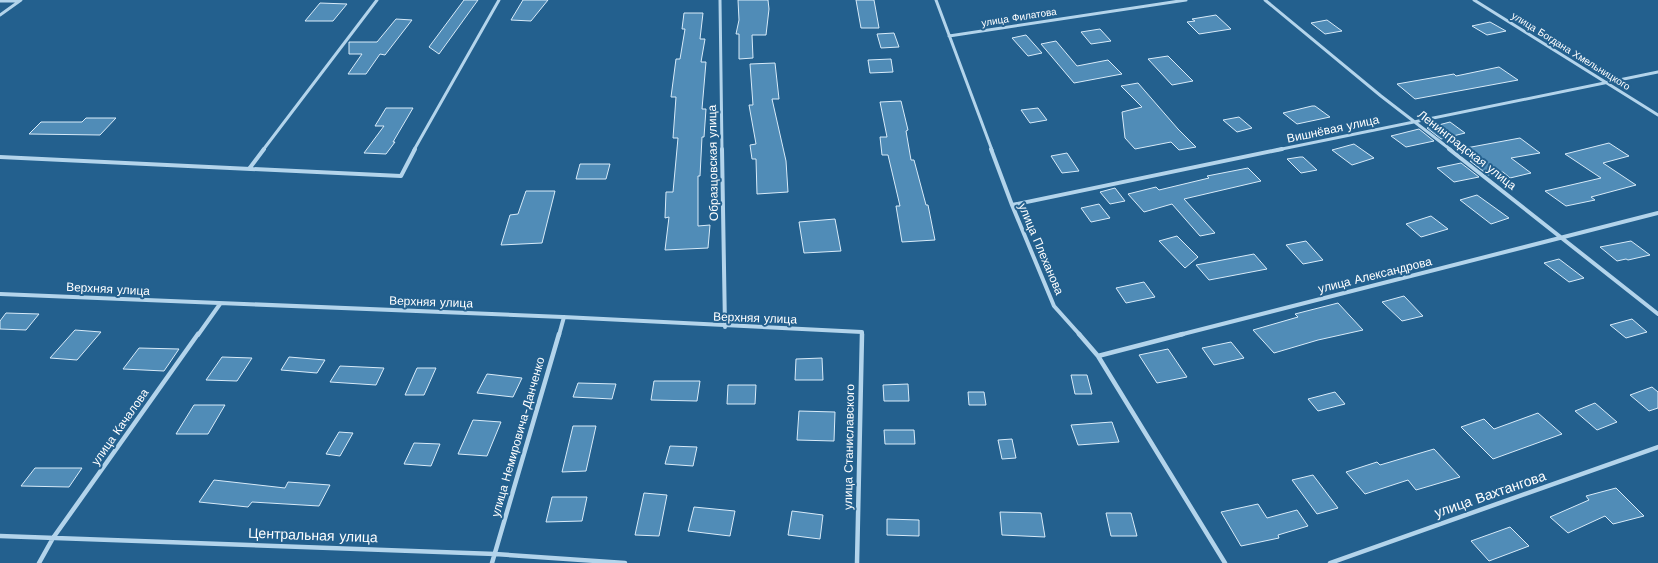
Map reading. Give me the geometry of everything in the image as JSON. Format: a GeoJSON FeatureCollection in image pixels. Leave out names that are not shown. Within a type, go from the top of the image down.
{"type":"FeatureCollection","features":[{"type":"Feature","properties":{"kind":"street"},"geometry":{"type":"LineString","coordinates":[[0,1],[20,0]]}},
{"type":"Feature","properties":{"kind":"street"},"geometry":{"type":"LineString","coordinates":[[0,15],[20,0]]}},
{"type":"Feature","properties":{"kind":"street"},"geometry":{"type":"LineString","coordinates":[[249,169],[377,0]]}},
{"type":"Feature","properties":{"kind":"street"},"geometry":{"type":"LineString","coordinates":[[0,157],[401,176],[428,124],[499,0]]}},
{"type":"Feature","properties":{"kind":"street","name":"Образцовская улица"},"geometry":{"type":"LineString","coordinates":[[720,0],[725,327]]}},
{"type":"Feature","properties":{"kind":"street","name":"улица Плеханова"},"geometry":{"type":"LineString","coordinates":[[936,0],[1012,205],[1054,306],[1098,356],[1225,563]]}},
{"type":"Feature","properties":{"kind":"street","name":"улица Филатова"},"geometry":{"type":"LineString","coordinates":[[949,36],[1186,0]]}},
{"type":"Feature","properties":{"kind":"street","name":"Ленинградская улица"},"geometry":{"type":"LineString","coordinates":[[1265,0],[1381,96],[1415,121],[1658,314]]}},
{"type":"Feature","properties":{"kind":"street","name":"улица Богдана Хмельницкого"},"geometry":{"type":"LineString","coordinates":[[1474,0],[1658,115]]}},
{"type":"Feature","properties":{"kind":"street","name":"Вишнёвая улица"},"geometry":{"type":"LineString","coordinates":[[1012,205],[1658,72]]}},
{"type":"Feature","properties":{"kind":"street","name":"улица Александрова"},"geometry":{"type":"LineString","coordinates":[[1098,356],[1658,213]]}},
{"type":"Feature","properties":{"kind":"street","name":"Верхняя улица"},"geometry":{"type":"LineString","coordinates":[[0,294],[564,317],[725,327],[862,332]]}},
{"type":"Feature","properties":{"kind":"street","name":"улица Качалова"},"geometry":{"type":"LineString","coordinates":[[39,563],[53,538],[220,304]]}},
{"type":"Feature","properties":{"kind":"street","name":"улица Немировича-Данченко"},"geometry":{"type":"LineString","coordinates":[[492,563],[564,317]]}},
{"type":"Feature","properties":{"kind":"street","name":"улица Станиславского"},"geometry":{"type":"LineString","coordinates":[[857,563],[862,332]]}},
{"type":"Feature","properties":{"kind":"street","name":"улица Вахтангова"},"geometry":{"type":"LineString","coordinates":[[1330,563],[1658,447]]}},
{"type":"Feature","properties":{"kind":"street","name":"Центральная улица"},"geometry":{"type":"LineString","coordinates":[[0,536],[495,554],[625,563]]}},
{"type":"Feature","properties":{"kind":"building"},"geometry":{"type":"Polygon","coordinates":[[[464,0],[478,0],[439,54],[429,47],[464,0]]]}},
{"type":"Feature","properties":{"kind":"building"},"geometry":{"type":"Polygon","coordinates":[[[523,0],[548,0],[531,21],[511,20],[523,0]]]}},
{"type":"Feature","properties":{"kind":"building"},"geometry":{"type":"Polygon","coordinates":[[[738,0],[768,0],[769,9],[766,35],[752,35],[753,58],[739,59],[739,34],[736,34],[739,20],[738,0]]]}},
{"type":"Feature","properties":{"kind":"building"},"geometry":{"type":"Polygon","coordinates":[[[856,0],[874,0],[879,28],[861,28],[856,0]]]}},
{"type":"Feature","properties":{"kind":"building"},"geometry":{"type":"Polygon","coordinates":[[[320,3],[347,4],[333,21],[305,21],[320,3]]]}},
{"type":"Feature","properties":{"kind":"building"},"geometry":{"type":"Polygon","coordinates":[[[684,13],[703,13],[700,39],[705,39],[701,62],[706,62],[702,109],[706,109],[704,137],[702,137],[700,176],[698,176],[698,226],[710,225],[708,248],[665,250],[669,217],[665,218],[666,192],[673,192],[678,138],[673,138],[676,97],[671,97],[676,59],[680,59],[685,29],[682,29],[684,13]]]}},
{"type":"Feature","properties":{"kind":"building"},"geometry":{"type":"Polygon","coordinates":[[[1216,15],[1231,29],[1199,34],[1187,22],[1195,21],[1192,19],[1216,15]]]}},
{"type":"Feature","properties":{"kind":"building"},"geometry":{"type":"Polygon","coordinates":[[[396,19],[412,20],[385,55],[380,54],[366,74],[348,74],[362,54],[349,54],[349,42],[377,42],[396,19]]]}},
{"type":"Feature","properties":{"kind":"building"},"geometry":{"type":"Polygon","coordinates":[[[1327,20],[1342,31],[1325,34],[1311,23],[1327,20]]]}},
{"type":"Feature","properties":{"kind":"building"},"geometry":{"type":"Polygon","coordinates":[[[1490,22],[1506,31],[1487,35],[1472,26],[1490,22]]]}},
{"type":"Feature","properties":{"kind":"building"},"geometry":{"type":"Polygon","coordinates":[[[1100,29],[1111,41],[1091,44],[1081,32],[1100,29]]]}},
{"type":"Feature","properties":{"kind":"building"},"geometry":{"type":"Polygon","coordinates":[[[894,33],[899,47],[881,48],[877,34],[894,33]]]}},
{"type":"Feature","properties":{"kind":"building"},"geometry":{"type":"Polygon","coordinates":[[[1026,35],[1042,53],[1028,56],[1012,38],[1026,35]]]}},
{"type":"Feature","properties":{"kind":"building"},"geometry":{"type":"Polygon","coordinates":[[[1056,41],[1077,66],[1108,60],[1122,74],[1074,83],[1041,44],[1056,41]]]}},
{"type":"Feature","properties":{"kind":"building"},"geometry":{"type":"Polygon","coordinates":[[[1168,56],[1193,81],[1172,85],[1148,59],[1168,56]]]}},
{"type":"Feature","properties":{"kind":"building"},"geometry":{"type":"Polygon","coordinates":[[[891,59],[893,72],[870,73],[868,60],[891,59]]]}},
{"type":"Feature","properties":{"kind":"building"},"geometry":{"type":"Polygon","coordinates":[[[775,63],[779,99],[772,99],[786,161],[788,192],[757,194],[756,159],[752,159],[750,145],[756,144],[749,105],[753,105],[750,64],[775,63]]]}},
{"type":"Feature","properties":{"kind":"building"},"geometry":{"type":"Polygon","coordinates":[[[1499,67],[1518,80],[1415,99],[1397,84],[1454,74],[1456,76],[1499,67]]]}},
{"type":"Feature","properties":{"kind":"building"},"geometry":{"type":"Polygon","coordinates":[[[1138,83],[1178,129],[1196,147],[1179,150],[1171,142],[1135,149],[1125,138],[1122,112],[1142,107],[1121,86],[1138,83]]]}},
{"type":"Feature","properties":{"kind":"building"},"geometry":{"type":"Polygon","coordinates":[[[901,101],[908,130],[906,131],[911,160],[914,160],[926,205],[928,205],[935,240],[902,242],[896,206],[900,206],[888,155],[882,155],[880,137],[887,137],[880,102],[901,101]]]}},
{"type":"Feature","properties":{"kind":"building"},"geometry":{"type":"Polygon","coordinates":[[[1315,106],[1330,117],[1297,124],[1283,113],[1315,106]]]}},
{"type":"Feature","properties":{"kind":"building"},"geometry":{"type":"Polygon","coordinates":[[[386,108],[413,108],[393,142],[395,142],[386,154],[364,153],[384,126],[375,126],[386,108]]]}},
{"type":"Feature","properties":{"kind":"building"},"geometry":{"type":"Polygon","coordinates":[[[1038,108],[1047,120],[1030,123],[1021,110],[1038,108]]]}},
{"type":"Feature","properties":{"kind":"building"},"geometry":{"type":"Polygon","coordinates":[[[1239,117],[1252,128],[1237,132],[1223,120],[1239,117]]]}},
{"type":"Feature","properties":{"kind":"building"},"geometry":{"type":"Polygon","coordinates":[[[86,118],[116,118],[100,135],[29,134],[41,122],[82,122],[86,118]]]}},
{"type":"Feature","properties":{"kind":"building"},"geometry":{"type":"Polygon","coordinates":[[[1450,122],[1465,133],[1441,139],[1427,128],[1450,122]]]}},
{"type":"Feature","properties":{"kind":"building"},"geometry":{"type":"Polygon","coordinates":[[[1419,129],[1434,141],[1406,147],[1391,136],[1419,129]]]}},
{"type":"Feature","properties":{"kind":"building"},"geometry":{"type":"Polygon","coordinates":[[[1520,138],[1540,153],[1511,158],[1531,173],[1510,178],[1503,172],[1488,175],[1470,161],[1480,160],[1466,148],[1520,138]]]}},
{"type":"Feature","properties":{"kind":"building"},"geometry":{"type":"Polygon","coordinates":[[[1609,143],[1629,156],[1603,163],[1636,185],[1591,197],[1595,200],[1566,206],[1545,191],[1601,178],[1565,154],[1609,143]]]}},
{"type":"Feature","properties":{"kind":"building"},"geometry":{"type":"Polygon","coordinates":[[[1354,144],[1374,158],[1352,165],[1332,150],[1354,144]]]}},
{"type":"Feature","properties":{"kind":"building"},"geometry":{"type":"Polygon","coordinates":[[[1067,153],[1079,171],[1062,173],[1051,156],[1067,153]]]}},
{"type":"Feature","properties":{"kind":"building"},"geometry":{"type":"Polygon","coordinates":[[[1303,157],[1317,170],[1301,173],[1287,159],[1303,157]]]}},
{"type":"Feature","properties":{"kind":"building"},"geometry":{"type":"Polygon","coordinates":[[[1461,163],[1479,177],[1454,182],[1437,168],[1461,163]]]}},
{"type":"Feature","properties":{"kind":"building"},"geometry":{"type":"Polygon","coordinates":[[[580,164],[610,164],[606,179],[576,179],[580,164]]]}},
{"type":"Feature","properties":{"kind":"building"},"geometry":{"type":"Polygon","coordinates":[[[1248,168],[1261,181],[1184,199],[1215,233],[1200,236],[1172,204],[1144,212],[1128,194],[1156,187],[1159,190],[1209,178],[1207,176],[1248,168]]]}},
{"type":"Feature","properties":{"kind":"building"},"geometry":{"type":"Polygon","coordinates":[[[1115,188],[1125,201],[1110,204],[1100,192],[1115,188]]]}},
{"type":"Feature","properties":{"kind":"building"},"geometry":{"type":"Polygon","coordinates":[[[526,191],[555,191],[542,243],[501,245],[510,215],[518,214],[526,191]]]}},
{"type":"Feature","properties":{"kind":"building"},"geometry":{"type":"Polygon","coordinates":[[[1477,195],[1509,218],[1491,224],[1460,200],[1477,195]]]}},
{"type":"Feature","properties":{"kind":"building"},"geometry":{"type":"Polygon","coordinates":[[[1099,204],[1110,218],[1091,222],[1081,208],[1099,204]]]}},
{"type":"Feature","properties":{"kind":"building"},"geometry":{"type":"Polygon","coordinates":[[[1431,216],[1448,229],[1421,237],[1406,224],[1431,216]]]}},
{"type":"Feature","properties":{"kind":"building"},"geometry":{"type":"Polygon","coordinates":[[[835,219],[841,251],[804,253],[799,222],[835,219]]]}},
{"type":"Feature","properties":{"kind":"building"},"geometry":{"type":"Polygon","coordinates":[[[1177,236],[1198,257],[1185,268],[1159,241],[1177,236]]]}},
{"type":"Feature","properties":{"kind":"building"},"geometry":{"type":"Polygon","coordinates":[[[1306,241],[1323,260],[1303,264],[1286,245],[1306,241]]]}},
{"type":"Feature","properties":{"kind":"building"},"geometry":{"type":"Polygon","coordinates":[[[1631,241],[1650,255],[1617,261],[1600,247],[1631,241]]]}},
{"type":"Feature","properties":{"kind":"building"},"geometry":{"type":"Polygon","coordinates":[[[1254,254],[1267,269],[1209,280],[1196,265],[1254,254]]]}},
{"type":"Feature","properties":{"kind":"building"},"geometry":{"type":"Polygon","coordinates":[[[1559,259],[1584,278],[1569,282],[1544,263],[1559,259]]]}},
{"type":"Feature","properties":{"kind":"building"},"geometry":{"type":"Polygon","coordinates":[[[1144,282],[1155,297],[1126,303],[1116,288],[1144,282]]]}},
{"type":"Feature","properties":{"kind":"building"},"geometry":{"type":"Polygon","coordinates":[[[1404,296],[1423,316],[1402,321],[1382,302],[1404,296]]]}},
{"type":"Feature","properties":{"kind":"building"},"geometry":{"type":"Polygon","coordinates":[[[1338,303],[1363,330],[1318,340],[1274,353],[1253,330],[1298,317],[1295,314],[1338,303]]]}},
{"type":"Feature","properties":{"kind":"building"},"geometry":{"type":"Polygon","coordinates":[[[6,313],[39,314],[26,330],[0,329],[0,321],[6,313]]]}},
{"type":"Feature","properties":{"kind":"building"},"geometry":{"type":"Polygon","coordinates":[[[1632,319],[1647,332],[1626,338],[1610,325],[1632,319]]]}},
{"type":"Feature","properties":{"kind":"building"},"geometry":{"type":"Polygon","coordinates":[[[75,330],[101,332],[77,360],[50,358],[75,330]]]}},
{"type":"Feature","properties":{"kind":"building"},"geometry":{"type":"Polygon","coordinates":[[[1231,342],[1244,358],[1214,365],[1202,348],[1231,342]]]}},
{"type":"Feature","properties":{"kind":"building"},"geometry":{"type":"Polygon","coordinates":[[[139,348],[179,349],[164,371],[123,369],[139,348]]]}},
{"type":"Feature","properties":{"kind":"building"},"geometry":{"type":"Polygon","coordinates":[[[1168,349],[1187,377],[1157,383],[1139,355],[1168,349]]]}},
{"type":"Feature","properties":{"kind":"building"},"geometry":{"type":"Polygon","coordinates":[[[222,357],[252,358],[237,381],[206,380],[222,357]]]}},
{"type":"Feature","properties":{"kind":"building"},"geometry":{"type":"Polygon","coordinates":[[[289,357],[325,360],[317,373],[281,370],[289,357]]]}},
{"type":"Feature","properties":{"kind":"building"},"geometry":{"type":"Polygon","coordinates":[[[822,358],[823,380],[795,380],[796,359],[822,358]]]}},
{"type":"Feature","properties":{"kind":"building"},"geometry":{"type":"Polygon","coordinates":[[[340,366],[384,368],[376,385],[330,382],[340,366]]]}},
{"type":"Feature","properties":{"kind":"building"},"geometry":{"type":"Polygon","coordinates":[[[417,368],[436,368],[424,395],[405,395],[417,368]]]}},
{"type":"Feature","properties":{"kind":"building"},"geometry":{"type":"Polygon","coordinates":[[[487,374],[522,378],[513,397],[477,393],[487,374]]]}},
{"type":"Feature","properties":{"kind":"building"},"geometry":{"type":"Polygon","coordinates":[[[1071,375],[1087,375],[1092,394],[1075,394],[1071,375]]]}},
{"type":"Feature","properties":{"kind":"building"},"geometry":{"type":"Polygon","coordinates":[[[654,381],[700,381],[697,401],[651,400],[654,381]]]}},
{"type":"Feature","properties":{"kind":"building"},"geometry":{"type":"Polygon","coordinates":[[[578,383],[616,384],[612,399],[573,397],[578,383]]]}},
{"type":"Feature","properties":{"kind":"building"},"geometry":{"type":"Polygon","coordinates":[[[908,384],[909,401],[884,401],[883,385],[908,384]]]}},
{"type":"Feature","properties":{"kind":"building"},"geometry":{"type":"Polygon","coordinates":[[[728,385],[756,385],[755,404],[727,404],[728,385]]]}},
{"type":"Feature","properties":{"kind":"building"},"geometry":{"type":"Polygon","coordinates":[[[1652,387],[1658,392],[1658,408],[1649,411],[1630,395],[1652,387]]]}},
{"type":"Feature","properties":{"kind":"building"},"geometry":{"type":"Polygon","coordinates":[[[968,392],[984,392],[986,405],[969,405],[968,392]]]}},
{"type":"Feature","properties":{"kind":"building"},"geometry":{"type":"Polygon","coordinates":[[[1335,392],[1345,404],[1318,411],[1308,399],[1335,392]]]}},
{"type":"Feature","properties":{"kind":"building"},"geometry":{"type":"Polygon","coordinates":[[[1595,403],[1617,422],[1597,430],[1575,411],[1595,403]]]}},
{"type":"Feature","properties":{"kind":"building"},"geometry":{"type":"Polygon","coordinates":[[[194,405],[225,405],[208,434],[176,434],[194,405]]]}},
{"type":"Feature","properties":{"kind":"building"},"geometry":{"type":"Polygon","coordinates":[[[799,411],[835,412],[834,441],[797,440],[799,411]]]}},
{"type":"Feature","properties":{"kind":"building"},"geometry":{"type":"Polygon","coordinates":[[[1538,413],[1562,434],[1493,459],[1461,427],[1484,419],[1494,429],[1538,413]]]}},
{"type":"Feature","properties":{"kind":"building"},"geometry":{"type":"Polygon","coordinates":[[[473,420],[501,422],[487,456],[458,454],[473,420]]]}},
{"type":"Feature","properties":{"kind":"building"},"geometry":{"type":"Polygon","coordinates":[[[1112,422],[1119,442],[1078,445],[1071,425],[1112,422]]]}},
{"type":"Feature","properties":{"kind":"building"},"geometry":{"type":"Polygon","coordinates":[[[573,426],[596,426],[586,471],[562,472],[573,426]]]}},
{"type":"Feature","properties":{"kind":"building"},"geometry":{"type":"Polygon","coordinates":[[[884,430],[914,430],[915,444],[885,444],[884,430]]]}},
{"type":"Feature","properties":{"kind":"building"},"geometry":{"type":"Polygon","coordinates":[[[339,432],[353,433],[340,456],[326,454],[339,432]]]}},
{"type":"Feature","properties":{"kind":"building"},"geometry":{"type":"Polygon","coordinates":[[[1012,439],[1016,458],[1002,459],[998,440],[1012,439]]]}},
{"type":"Feature","properties":{"kind":"building"},"geometry":{"type":"Polygon","coordinates":[[[414,443],[440,444],[431,466],[404,464],[414,443]]]}},
{"type":"Feature","properties":{"kind":"building"},"geometry":{"type":"Polygon","coordinates":[[[670,446],[697,447],[693,466],[665,464],[670,446]]]}},
{"type":"Feature","properties":{"kind":"building"},"geometry":{"type":"Polygon","coordinates":[[[1434,449],[1460,477],[1416,490],[1408,480],[1365,494],[1346,472],[1377,462],[1380,465],[1434,449]]]}},
{"type":"Feature","properties":{"kind":"building"},"geometry":{"type":"Polygon","coordinates":[[[35,468],[82,468],[69,487],[21,486],[35,468]]]}},
{"type":"Feature","properties":{"kind":"building"},"geometry":{"type":"Polygon","coordinates":[[[1313,475],[1338,508],[1317,514],[1292,480],[1313,475]]]}},
{"type":"Feature","properties":{"kind":"building"},"geometry":{"type":"Polygon","coordinates":[[[214,480],[285,488],[288,482],[330,485],[319,506],[252,502],[248,507],[199,502],[214,480]]]}},
{"type":"Feature","properties":{"kind":"building"},"geometry":{"type":"Polygon","coordinates":[[[1616,488],[1644,516],[1613,524],[1605,516],[1568,533],[1550,517],[1589,500],[1586,496],[1616,488]]]}},
{"type":"Feature","properties":{"kind":"building"},"geometry":{"type":"Polygon","coordinates":[[[644,493],[667,495],[659,536],[635,535],[644,493]]]}},
{"type":"Feature","properties":{"kind":"building"},"geometry":{"type":"Polygon","coordinates":[[[552,497],[587,497],[582,521],[546,522],[552,497]]]}},
{"type":"Feature","properties":{"kind":"building"},"geometry":{"type":"Polygon","coordinates":[[[1258,504],[1267,518],[1297,510],[1308,526],[1278,535],[1279,538],[1241,546],[1221,512],[1258,504]]]}},
{"type":"Feature","properties":{"kind":"building"},"geometry":{"type":"Polygon","coordinates":[[[694,507],[735,511],[730,536],[688,531],[694,507]]]}},
{"type":"Feature","properties":{"kind":"building"},"geometry":{"type":"Polygon","coordinates":[[[792,511],[823,515],[820,539],[788,535],[792,511]]]}},
{"type":"Feature","properties":{"kind":"building"},"geometry":{"type":"Polygon","coordinates":[[[1000,512],[1041,513],[1045,537],[1002,535],[1000,512]]]}},
{"type":"Feature","properties":{"kind":"building"},"geometry":{"type":"Polygon","coordinates":[[[1106,513],[1131,513],[1137,536],[1111,536],[1106,513]]]}},
{"type":"Feature","properties":{"kind":"building"},"geometry":{"type":"Polygon","coordinates":[[[887,519],[919,520],[919,536],[887,535],[887,519]]]}},
{"type":"Feature","properties":{"kind":"building"},"geometry":{"type":"Polygon","coordinates":[[[1510,527],[1529,546],[1489,561],[1471,541],[1510,527]]]}}]}
